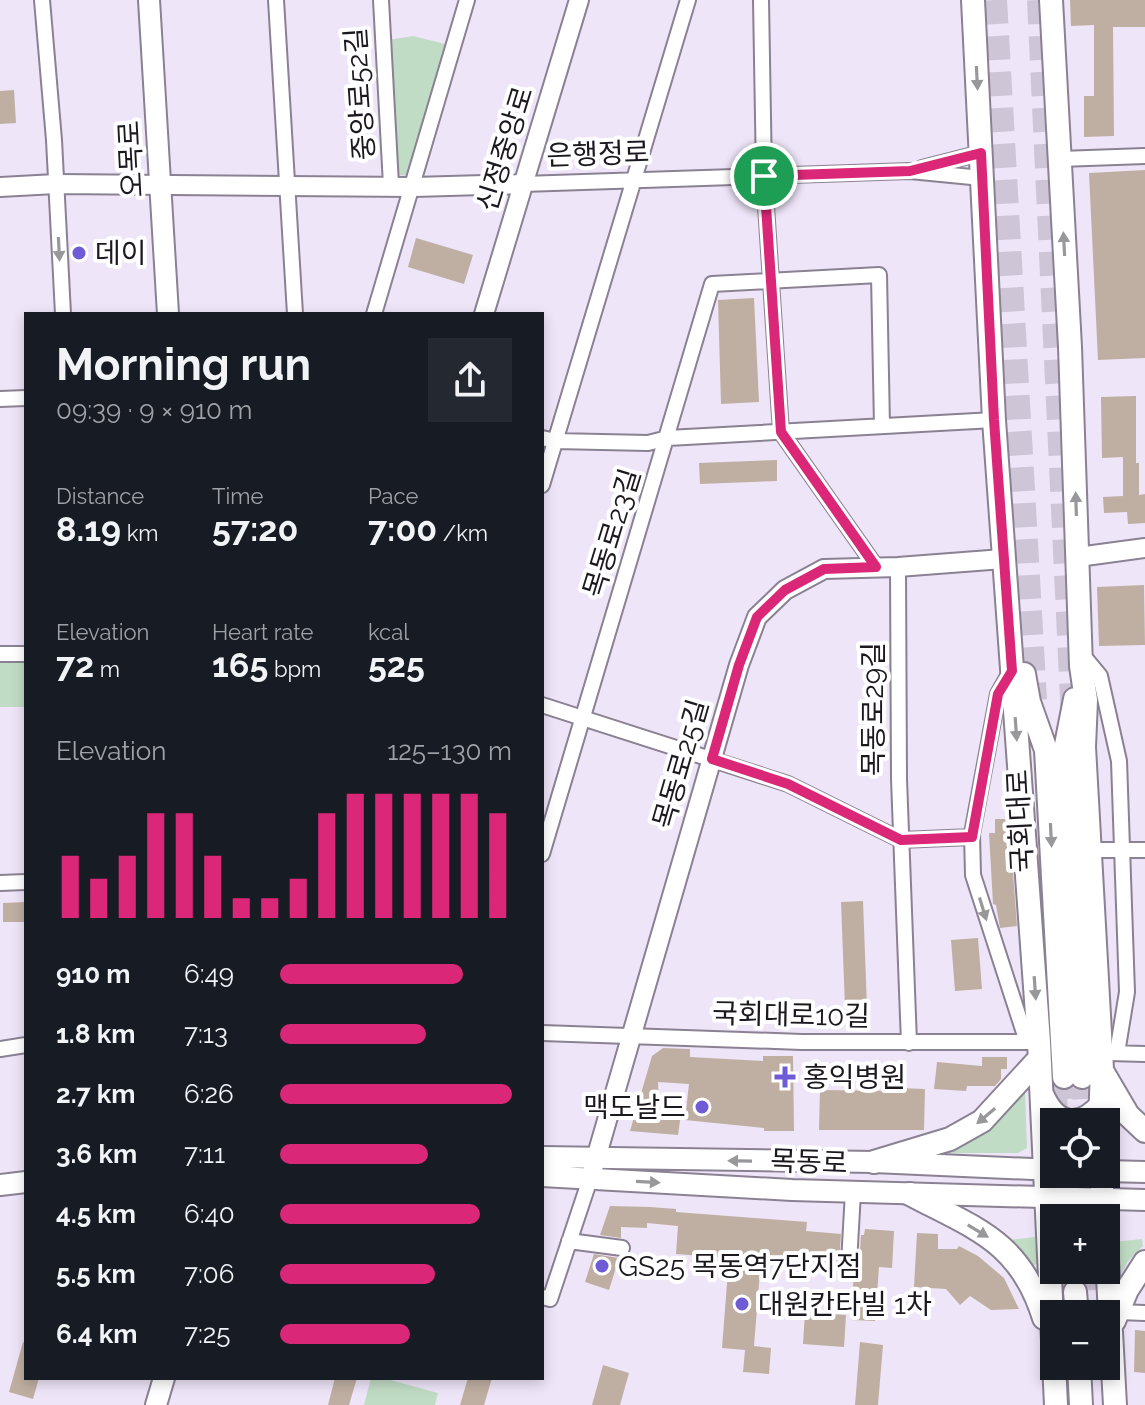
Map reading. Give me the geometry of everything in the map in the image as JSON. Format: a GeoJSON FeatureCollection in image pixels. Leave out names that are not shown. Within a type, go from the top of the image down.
{"type":"FeatureCollection","features":[{"type":"Feature","properties":{"kind":"main road","name":"오목로"},"geometry":{"type":"LineString","coordinates":[[149,0],[168,312]]}},
{"type":"Feature","properties":{"kind":"main road"},"geometry":{"type":"LineString","coordinates":[[973,0],[994,420],[1035,1048],[1042,1108]]}},
{"type":"Feature","properties":{"kind":"main road"},"geometry":{"type":"LineString","coordinates":[[1051,0],[1081,660],[1086,700],[1084,747],[1091,850],[1093,1066],[1100,1108]]}},
{"type":"Feature","properties":{"kind":"main road","name":"국회대로"},"geometry":{"type":"LineString","coordinates":[[1003,563],[1019,619],[1029,702],[1046,750],[1093,1066]]}},
{"type":"Feature","properties":{"kind":"main road","name":"국회대로"},"geometry":{"type":"LineString","coordinates":[[1081,660],[1066,745],[1093,1066]]}},
{"type":"Feature","properties":{"kind":"main road"},"geometry":{"type":"LineString","coordinates":[[874,1162],[950,1139],[982,1121],[1035,1048]]}},
{"type":"Feature","properties":{"kind":"main road"},"geometry":{"type":"LineString","coordinates":[[1093,1066],[1128,1115],[1145,1131]]}},
{"type":"Feature","properties":{"kind":"main road"},"geometry":{"type":"LineString","coordinates":[[1040,1089],[1049,1108]]}},
{"type":"Feature","properties":{"kind":"main road","name":"목동로"},"geometry":{"type":"LineString","coordinates":[[544,1157],[593,1169],[853,1192],[1073,1198],[1092,1204]]}},
{"type":"Feature","properties":{"kind":"main road","name":"목동로"},"geometry":{"type":"LineString","coordinates":[[544,1176],[593,1169],[874,1162],[1040,1170]]}},
{"type":"Feature","properties":{"kind":"main road"},"geometry":{"type":"LineString","coordinates":[[1120,1172],[1145,1172]]}},
{"type":"Feature","properties":{"kind":"main road"},"geometry":{"type":"LineString","coordinates":[[0,1185],[24,1182]]}},
{"type":"Feature","properties":{"kind":"main road"},"geometry":{"type":"LineString","coordinates":[[1047,1188],[1047,1204]]}},
{"type":"Feature","properties":{"kind":"main road"},"geometry":{"type":"LineString","coordinates":[[910,1194],[984,1233],[1008,1252],[1025,1272],[1040,1305]]}},
{"type":"Feature","properties":{"kind":"main road","name":"목동로"},"geometry":{"type":"LineString","coordinates":[[1120,1205],[1145,1200]]}},
{"type":"Feature","properties":{"kind":"main road"},"geometry":{"type":"LineString","coordinates":[[1120,1301],[1145,1262]]}},
{"type":"Feature","properties":{"kind":"main road"},"geometry":{"type":"LineString","coordinates":[[156,1405],[163,1380]]}},
{"type":"Feature","properties":{"kind":"main road"},"geometry":{"type":"LineString","coordinates":[[1055,1380],[1056,1405]]}},
{"type":"Feature","properties":{"kind":"main road"},"geometry":{"type":"LineString","coordinates":[[1080,1380],[1081,1405]]}},
{"type":"Feature","properties":{"kind":"main road"},"geometry":{"type":"LineString","coordinates":[[1099,1380],[1100,1405]]}},
{"type":"Feature","properties":{"kind":"main road"},"geometry":{"type":"LineString","coordinates":[[1113,1380],[1115,1405]]}},
{"type":"Feature","properties":{"kind":"street"},"geometry":{"type":"LineString","coordinates":[[42,0],[63,312]]}},
{"type":"Feature","properties":{"kind":"street"},"geometry":{"type":"LineString","coordinates":[[276,0],[295,312]]}},
{"type":"Feature","properties":{"kind":"street","name":"중앙로52길"},"geometry":{"type":"LineString","coordinates":[[381,0],[391,185]]}},
{"type":"Feature","properties":{"kind":"street"},"geometry":{"type":"LineString","coordinates":[[375,312],[467,0]]}},
{"type":"Feature","properties":{"kind":"street","name":"신정중앙로"},"geometry":{"type":"LineString","coordinates":[[485,312],[579,0]]}},
{"type":"Feature","properties":{"kind":"street"},"geometry":{"type":"LineString","coordinates":[[544,472],[549,439],[634,181],[688,0]]}},
{"type":"Feature","properties":{"kind":"street"},"geometry":{"type":"LineString","coordinates":[[761,0],[764,176],[781,432],[876,567]]}},
{"type":"Feature","properties":{"kind":"street","name":"은행정로"},"geometry":{"type":"LineString","coordinates":[[910,171],[981,153]]}},
{"type":"Feature","properties":{"kind":"street"},"geometry":{"type":"LineString","coordinates":[[1060,159],[1145,156]]}},
{"type":"Feature","properties":{"kind":"street","name":"은행정로"},"geometry":{"type":"LineString","coordinates":[[0,187],[56,184],[414,187],[910,171],[982,178]]}},
{"type":"Feature","properties":{"kind":"street"},"geometry":{"type":"LineString","coordinates":[[773,281],[879,275],[882,426]]}},
{"type":"Feature","properties":{"kind":"street","name":"목동로23길"},"geometry":{"type":"LineString","coordinates":[[544,847],[712,284],[773,281]]}},
{"type":"Feature","properties":{"kind":"street"},"geometry":{"type":"LineString","coordinates":[[0,399],[24,398]]}},
{"type":"Feature","properties":{"kind":"street"},"geometry":{"type":"LineString","coordinates":[[549,439],[648,443],[668,438],[994,420]]}},
{"type":"Feature","properties":{"kind":"street"},"geometry":{"type":"LineString","coordinates":[[1078,557],[1145,548]]}},
{"type":"Feature","properties":{"kind":"street","name":"목동로25길"},"geometry":{"type":"LineString","coordinates":[[593,1169],[739,665],[757,617],[785,590],[824,569],[1003,563]]}},
{"type":"Feature","properties":{"kind":"street","name":"목동로29길"},"geometry":{"type":"LineString","coordinates":[[898,567],[901,840],[909,1043]]}},
{"type":"Feature","properties":{"kind":"street"},"geometry":{"type":"LineString","coordinates":[[0,654],[24,654]]}},
{"type":"Feature","properties":{"kind":"street"},"geometry":{"type":"LineString","coordinates":[[1081,660],[1100,676],[1119,761],[1123,850],[1127,992],[1093,1066]]}},
{"type":"Feature","properties":{"kind":"street"},"geometry":{"type":"LineString","coordinates":[[1012,671],[998,694],[972,837],[973,875],[1035,1048]]}},
{"type":"Feature","properties":{"kind":"street"},"geometry":{"type":"LineString","coordinates":[[544,706],[788,784],[901,840],[972,837]]}},
{"type":"Feature","properties":{"kind":"street"},"geometry":{"type":"LineString","coordinates":[[1091,850],[1145,850]]}},
{"type":"Feature","properties":{"kind":"street"},"geometry":{"type":"LineString","coordinates":[[0,883],[24,882]]}},
{"type":"Feature","properties":{"kind":"street","name":"국회대로10길"},"geometry":{"type":"LineString","coordinates":[[544,1033],[1035,1048]]}},
{"type":"Feature","properties":{"kind":"street"},"geometry":{"type":"LineString","coordinates":[[0,1049],[24,1045]]}},
{"type":"Feature","properties":{"kind":"street"},"geometry":{"type":"LineString","coordinates":[[1093,1066],[1145,1054]]}},
{"type":"Feature","properties":{"kind":"street"},"geometry":{"type":"LineString","coordinates":[[544,1298],[550,1299],[593,1169]]}},
{"type":"Feature","properties":{"kind":"street"},"geometry":{"type":"LineString","coordinates":[[849,1263],[853,1192]]}},
{"type":"Feature","properties":{"kind":"street"},"geometry":{"type":"LineString","coordinates":[[569,1241],[622,1248]]}},
{"type":"Feature","properties":{"kind":"street"},"geometry":{"type":"LineString","coordinates":[[1120,1317],[1145,1313]]}},
{"type":"Feature","properties":{"kind":"green space"},"geometry":{"type":"Polygon","coordinates":[[[413,36],[445,44],[409,175],[399,175],[388,40],[413,36]]]}},
{"type":"Feature","properties":{"kind":"green space"},"geometry":{"type":"Polygon","coordinates":[[[24,661],[24,707],[0,707],[0,662],[24,661]]]}},
{"type":"Feature","properties":{"kind":"green space"},"geometry":{"type":"Polygon","coordinates":[[[1025,1092],[1027,1148],[1018,1153],[947,1153],[946,1148],[1017,1094],[1025,1092]]]}},
{"type":"Feature","properties":{"kind":"green space"},"geometry":{"type":"Polygon","coordinates":[[[1035,1237],[1038,1264],[1032,1265],[1009,1240],[1035,1237]]]}},
{"type":"Feature","properties":{"kind":"green space"},"geometry":{"type":"Polygon","coordinates":[[[1142,1239],[1143,1246],[1128,1261],[1120,1276],[1120,1241],[1142,1239]]]}},
{"type":"Feature","properties":{"kind":"green space"},"geometry":{"type":"Polygon","coordinates":[[[370,1380],[390,1380],[438,1393],[435,1405],[364,1405],[370,1380]]]}},
{"type":"Feature","properties":{"kind":"building"},"geometry":{"type":"Polygon","coordinates":[[[1070,0],[1145,0],[1145,27],[1113,27],[1114,136],[1084,137],[1084,96],[1094,96],[1094,25],[1071,26],[1070,0]]]}},
{"type":"Feature","properties":{"kind":"building"},"geometry":{"type":"Polygon","coordinates":[[[14,90],[16,123],[0,124],[0,91],[14,90]]]}},
{"type":"Feature","properties":{"kind":"building"},"geometry":{"type":"Polygon","coordinates":[[[1145,170],[1145,358],[1098,360],[1089,173],[1145,170]]]}},
{"type":"Feature","properties":{"kind":"building"},"geometry":{"type":"Polygon","coordinates":[[[416,238],[473,255],[464,284],[408,267],[416,238]]]}},
{"type":"Feature","properties":{"kind":"building"},"geometry":{"type":"Polygon","coordinates":[[[754,298],[759,402],[721,404],[718,300],[754,298]]]}},
{"type":"Feature","properties":{"kind":"building"},"geometry":{"type":"Polygon","coordinates":[[[1136,396],[1136,463],[1139,463],[1139,495],[1145,494],[1145,523],[1128,524],[1127,512],[1104,513],[1103,497],[1123,496],[1123,457],[1102,458],[1101,397],[1136,396]]]}},
{"type":"Feature","properties":{"kind":"building"},"geometry":{"type":"Polygon","coordinates":[[[777,460],[777,481],[700,484],[699,463],[777,460]]]}},
{"type":"Feature","properties":{"kind":"building"},"geometry":{"type":"Polygon","coordinates":[[[1144,585],[1145,645],[1099,646],[1097,587],[1144,585]]]}},
{"type":"Feature","properties":{"kind":"building"},"geometry":{"type":"Polygon","coordinates":[[[995,819],[1009,819],[1017,926],[1000,928],[996,905],[993,904],[989,833],[995,833],[995,819]]]}},
{"type":"Feature","properties":{"kind":"building"},"geometry":{"type":"Polygon","coordinates":[[[863,901],[867,1007],[845,1007],[841,902],[863,901]]]}},
{"type":"Feature","properties":{"kind":"building"},"geometry":{"type":"Polygon","coordinates":[[[24,902],[24,922],[3,922],[3,903],[24,902]]]}},
{"type":"Feature","properties":{"kind":"building"},"geometry":{"type":"Polygon","coordinates":[[[978,938],[982,989],[955,991],[951,940],[978,938]]]}},
{"type":"Feature","properties":{"kind":"building"},"geometry":{"type":"Polygon","coordinates":[[[663,1048],[690,1049],[690,1057],[763,1061],[763,1056],[793,1056],[794,1131],[764,1131],[764,1128],[685,1120],[689,1084],[658,1082],[659,1113],[681,1114],[678,1135],[630,1131],[652,1056],[663,1048]]]}},
{"type":"Feature","properties":{"kind":"building"},"geometry":{"type":"Polygon","coordinates":[[[982,1057],[1007,1057],[1007,1069],[1001,1069],[1001,1079],[995,1086],[967,1086],[966,1091],[934,1089],[937,1062],[982,1066],[982,1057]]]}},
{"type":"Feature","properties":{"kind":"building"},"geometry":{"type":"Polygon","coordinates":[[[898,1088],[925,1089],[924,1130],[819,1130],[820,1090],[898,1091],[898,1088]]]}},
{"type":"Feature","properties":{"kind":"building","name":"대원칸타빌 1차"},"geometry":{"type":"Polygon","coordinates":[[[610,1206],[807,1222],[806,1231],[841,1234],[839,1263],[761,1259],[754,1346],[771,1348],[769,1374],[743,1372],[745,1350],[722,1348],[729,1258],[676,1254],[678,1226],[647,1223],[647,1228],[621,1227],[621,1238],[600,1235],[610,1206]]]}},
{"type":"Feature","properties":{"kind":"building"},"geometry":{"type":"Polygon","coordinates":[[[865,1229],[894,1231],[892,1268],[879,1267],[875,1321],[851,1320],[854,1272],[859,1264],[861,1235],[864,1235],[865,1229]]]}},
{"type":"Feature","properties":{"kind":"building"},"geometry":{"type":"Polygon","coordinates":[[[917,1233],[938,1234],[938,1249],[957,1249],[959,1246],[978,1256],[1004,1278],[1019,1309],[991,1310],[970,1296],[960,1305],[946,1289],[914,1287],[917,1233]]]}},
{"type":"Feature","properties":{"kind":"building"},"geometry":{"type":"Polygon","coordinates":[[[594,1254],[619,1258],[609,1290],[585,1282],[594,1254]]]}},
{"type":"Feature","properties":{"kind":"building"},"geometry":{"type":"Polygon","coordinates":[[[805,1312],[846,1315],[844,1347],[803,1344],[805,1312]]]}},
{"type":"Feature","properties":{"kind":"building"},"geometry":{"type":"Polygon","coordinates":[[[1135,1330],[1145,1331],[1145,1373],[1134,1372],[1135,1330]]]}},
{"type":"Feature","properties":{"kind":"building"},"geometry":{"type":"Polygon","coordinates":[[[23,1342],[24,1380],[38,1380],[33,1399],[9,1392],[23,1342]]]}},
{"type":"Feature","properties":{"kind":"building"},"geometry":{"type":"Polygon","coordinates":[[[860,1342],[883,1345],[878,1405],[855,1405],[860,1342]]]}},
{"type":"Feature","properties":{"kind":"building"},"geometry":{"type":"Polygon","coordinates":[[[603,1365],[629,1373],[620,1405],[592,1405],[603,1365]]]}},
{"type":"Feature","properties":{"kind":"building"},"geometry":{"type":"Polygon","coordinates":[[[334,1380],[356,1380],[349,1405],[328,1405],[334,1380]]]}},
{"type":"Feature","properties":{"kind":"building"},"geometry":{"type":"Polygon","coordinates":[[[467,1380],[491,1380],[484,1405],[460,1405],[467,1380]]]}},
{"type":"Feature","properties":{"kind":"tunnel"},"geometry":{"type":"LineString","coordinates":[[995,0],[1035,700]]}},
{"type":"Feature","properties":{"kind":"tunnel"},"geometry":{"type":"LineString","coordinates":[[1039,0],[1073,720]]}},
{"type":"Feature","properties":{"kind":"tunnel"},"geometry":{"type":"LineString","coordinates":[[1054,1053],[1056,1108]]}},
{"type":"Feature","properties":{"kind":"tunnel"},"geometry":{"type":"LineString","coordinates":[[1064,1077],[1065,1108]]}},
{"type":"Feature","properties":{"kind":"tunnel"},"geometry":{"type":"LineString","coordinates":[[1082,1077],[1084,1108]]}},
{"type":"Feature","properties":{"kind":"tunnel"},"geometry":{"type":"LineString","coordinates":[[1059,1188],[1060,1204]]}},
{"type":"Feature","properties":{"kind":"tunnel"},"geometry":{"type":"LineString","coordinates":[[1070,1188],[1070,1204]]}},
{"type":"Feature","properties":{"kind":"tunnel"},"geometry":{"type":"LineString","coordinates":[[1089,1188],[1089,1204]]}},
{"type":"Feature","properties":{"kind":"tunnel"},"geometry":{"type":"LineString","coordinates":[[1063,1284],[1063,1300]]}},
{"type":"Feature","properties":{"kind":"tunnel"},"geometry":{"type":"LineString","coordinates":[[1075,1284],[1075,1292]]}},
{"type":"Feature","properties":{"kind":"tunnel"},"geometry":{"type":"LineString","coordinates":[[1094,1284],[1094,1290]]}},
{"type":"Feature","properties":{"kind":"tunnel"},"geometry":{"type":"LineString","coordinates":[[1068,1380],[1070,1405]]}},
{"type":"Feature","properties":{"kind":"place","name":"데이"},"geometry":{"type":"Point","coordinates":[79,253]}},
{"type":"Feature","properties":{"kind":"place","name":"홍익병원"},"geometry":{"type":"Point","coordinates":[785,1077]}},
{"type":"Feature","properties":{"kind":"place","name":"맥도날드"},"geometry":{"type":"Point","coordinates":[702,1107]}},
{"type":"Feature","properties":{"kind":"place","name":"GS25 목동역7단지점"},"geometry":{"type":"Point","coordinates":[602,1266]}},
{"type":"Feature","properties":{"kind":"place","name":"대원칸타빌 1차"},"geometry":{"type":"Point","coordinates":[742,1304]}},
{"type":"Feature","properties":{"kind":"route"},"geometry":{"type":"LineString","coordinates":[[981,153],[994,420],[1012,671],[998,694],[972,837],[901,840],[788,784],[712,759],[739,665],[757,617],[785,590],[824,569],[876,567],[781,432],[764,176],[910,171],[981,153]]}}]}
